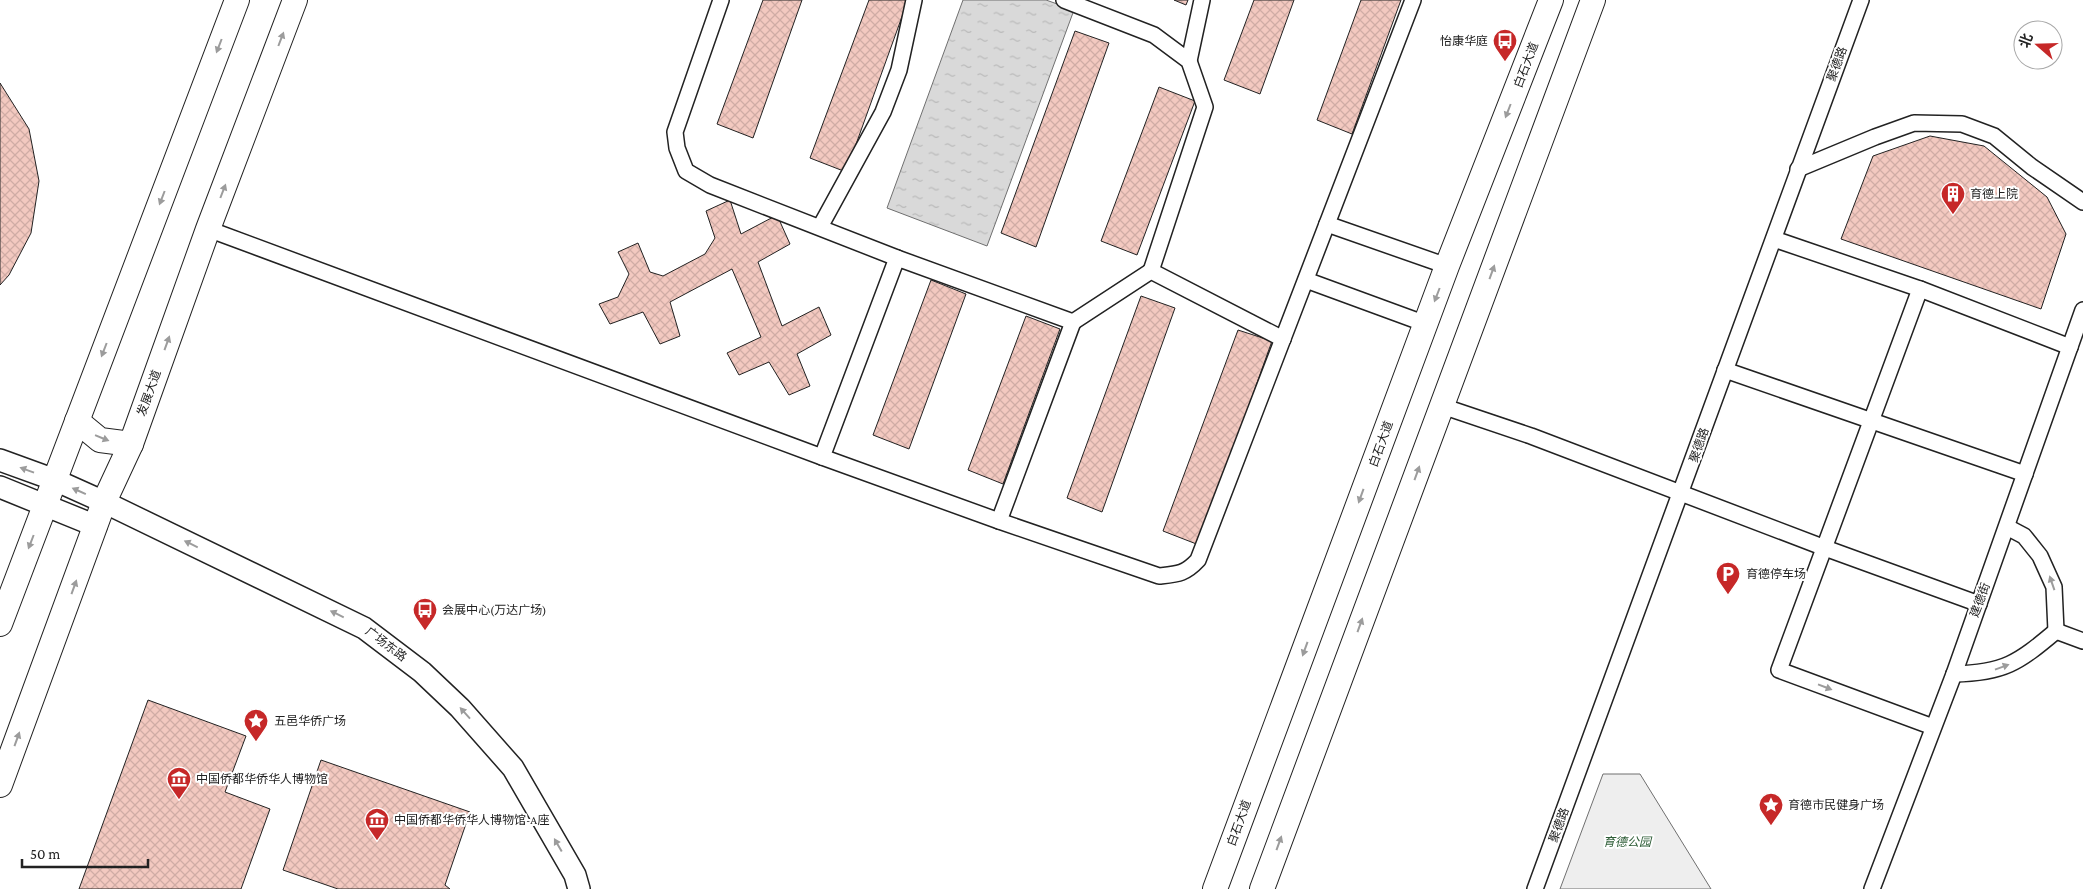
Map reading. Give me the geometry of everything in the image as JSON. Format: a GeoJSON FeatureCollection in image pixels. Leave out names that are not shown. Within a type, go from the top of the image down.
{"type":"FeatureCollection","features":[{"type":"Feature","properties":{"kind":"main road"},"geometry":{"type":"LineString","coordinates":[[0,624],[237,0]]}},
{"type":"Feature","properties":{"kind":"main road","name":"发展大道"},"geometry":{"type":"LineString","coordinates":[[0,785],[104,502],[131,444],[208,229],[295,0]]}},
{"type":"Feature","properties":{"kind":"main road","name":"白石大道"},"geometry":{"type":"LineString","coordinates":[[1215,889],[1447,266],[1551,0]]}},
{"type":"Feature","properties":{"kind":"main road"},"geometry":{"type":"LineString","coordinates":[[1262,889],[1593,0]]}},
{"type":"Feature","properties":{"kind":"main road"},"geometry":{"type":"LineString","coordinates":[[77,421],[100,440],[131,444]]}},
{"type":"Feature","properties":{"kind":"main road","name":"广场东路"},"geometry":{"type":"LineString","coordinates":[[0,460],[55,480],[104,502],[364,628],[422,672],[460,708],[514,768],[575,875],[579,889]]}},
{"type":"Feature","properties":{"kind":"main road"},"geometry":{"type":"LineString","coordinates":[[0,487],[46,504],[96,526]]}},
{"type":"Feature","properties":{"kind":"street"},"geometry":{"type":"LineString","coordinates":[[721,0],[675,132],[679,156],[686,171],[702,181],[897,258],[1073,322]]}},
{"type":"Feature","properties":{"kind":"street"},"geometry":{"type":"LineString","coordinates":[[820,227],[883,112],[899,70],[914,0]]}},
{"type":"Feature","properties":{"kind":"street"},"geometry":{"type":"LineString","coordinates":[[1064,0],[1154,34],[1189,60]]}},
{"type":"Feature","properties":{"kind":"street"},"geometry":{"type":"LineString","coordinates":[[999,521],[1073,322],[1151,271],[1205,107],[1189,60],[1202,0]]}},
{"type":"Feature","properties":{"kind":"street"},"geometry":{"type":"LineString","coordinates":[[208,229],[999,521],[1159,576],[1186,572],[1198,560],[1413,0]]}},
{"type":"Feature","properties":{"kind":"street","name":"聚德路"},"geometry":{"type":"LineString","coordinates":[[1535,889],[1682,493],[1725,370],[1861,0]]}},
{"type":"Feature","properties":{"kind":"street"},"geometry":{"type":"LineString","coordinates":[[1798,169],[1914,123],[1962,124],[1994,136],[2032,167],[2083,202]]}},
{"type":"Feature","properties":{"kind":"street"},"geometry":{"type":"LineString","coordinates":[[1327,224],[1447,266]]}},
{"type":"Feature","properties":{"kind":"street"},"geometry":{"type":"LineString","coordinates":[[1774,239],[1920,289],[2070,347]]}},
{"type":"Feature","properties":{"kind":"street"},"geometry":{"type":"LineString","coordinates":[[822,457],[897,258]]}},
{"type":"Feature","properties":{"kind":"street"},"geometry":{"type":"LineString","coordinates":[[1151,271],[1283,339]]}},
{"type":"Feature","properties":{"kind":"street"},"geometry":{"type":"LineString","coordinates":[[1306,280],[1426,324]]}},
{"type":"Feature","properties":{"kind":"street"},"geometry":{"type":"LineString","coordinates":[[1920,289],[1779,670],[1933,727]]}},
{"type":"Feature","properties":{"kind":"street","name":"建德街"},"geometry":{"type":"LineString","coordinates":[[1872,889],[1954,674],[2083,310]]}},
{"type":"Feature","properties":{"kind":"street"},"geometry":{"type":"LineString","coordinates":[[1725,370],[1870,422],[2026,474]]}},
{"type":"Feature","properties":{"kind":"street"},"geometry":{"type":"LineString","coordinates":[[1442,406],[1531,436],[1825,548],[1979,604]]}},
{"type":"Feature","properties":{"kind":"street"},"geometry":{"type":"LineString","coordinates":[[2007,527],[2024,536],[2040,556],[2054,587],[2056,631]]}},
{"type":"Feature","properties":{"kind":"street"},"geometry":{"type":"LineString","coordinates":[[2056,631],[2083,641]]}},
{"type":"Feature","properties":{"kind":"street"},"geometry":{"type":"LineString","coordinates":[[1954,674],[1982,673],[2003,668],[2020,659],[2056,631]]}},
{"type":"Feature","properties":{"kind":"green space","name":"育德公园"},"geometry":{"type":"Polygon","coordinates":[[[1603,774],[1640,774],[1711,889],[1560,889],[1603,774]]]}},
{"type":"Feature","properties":{"kind":"water"},"geometry":{"type":"Polygon","coordinates":[[[963,0],[1046,0],[1074,10],[987,246],[887,208],[963,0]]]}},
{"type":"Feature","properties":{"kind":"building"},"geometry":{"type":"Polygon","coordinates":[[[763,0],[802,0],[753,138],[717,124],[763,0]]]}},
{"type":"Feature","properties":{"kind":"building"},"geometry":{"type":"Polygon","coordinates":[[[869,0],[908,0],[846,172],[810,158],[869,0]]]}},
{"type":"Feature","properties":{"kind":"building"},"geometry":{"type":"Polygon","coordinates":[[[1174,0],[1188,0],[1186,5],[1174,0]]]}},
{"type":"Feature","properties":{"kind":"building"},"geometry":{"type":"Polygon","coordinates":[[[1254,0],[1294,0],[1260,94],[1224,80],[1254,0]]]}},
{"type":"Feature","properties":{"kind":"building"},"geometry":{"type":"Polygon","coordinates":[[[1361,0],[1401,0],[1352,134],[1317,120],[1361,0]]]}},
{"type":"Feature","properties":{"kind":"building"},"geometry":{"type":"Polygon","coordinates":[[[1075,31],[1109,43],[1036,247],[1001,233],[1075,31]]]}},
{"type":"Feature","properties":{"kind":"building"},"geometry":{"type":"Polygon","coordinates":[[[0,83],[29,129],[39,181],[31,233],[9,275],[0,285],[0,83]]]}},
{"type":"Feature","properties":{"kind":"building"},"geometry":{"type":"Polygon","coordinates":[[[1159,87],[1195,101],[1137,255],[1101,241],[1159,87]]]}},
{"type":"Feature","properties":{"kind":"building","name":"育德上院"},"geometry":{"type":"Polygon","coordinates":[[[1930,136],[1984,146],[2047,197],[2066,234],[2041,309],[1841,239],[1873,156],[1930,136]]]}},
{"type":"Feature","properties":{"kind":"building"},"geometry":{"type":"Polygon","coordinates":[[[730,200],[741,234],[777,215],[790,244],[758,262],[782,326],[819,307],[831,335],[797,354],[810,386],[789,395],[769,362],[739,375],[727,353],[761,337],[732,269],[670,302],[680,336],[660,344],[643,312],[610,324],[599,304],[618,297],[629,274],[618,252],[638,243],[650,272],[663,276],[705,254],[715,238],[706,211],[730,200]]]}},
{"type":"Feature","properties":{"kind":"building"},"geometry":{"type":"Polygon","coordinates":[[[931,280],[966,294],[909,449],[873,435],[931,280]]]}},
{"type":"Feature","properties":{"kind":"building"},"geometry":{"type":"Polygon","coordinates":[[[1141,296],[1175,308],[1102,512],[1067,498],[1141,296]]]}},
{"type":"Feature","properties":{"kind":"building"},"geometry":{"type":"Polygon","coordinates":[[[1026,316],[1060,329],[1003,484],[968,470],[1026,316]]]}},
{"type":"Feature","properties":{"kind":"building"},"geometry":{"type":"Polygon","coordinates":[[[1238,330],[1272,341],[1199,545],[1163,531],[1238,330]]]}},
{"type":"Feature","properties":{"kind":"building","name":"中国侨都华侨华人博物馆"},"geometry":{"type":"Polygon","coordinates":[[[148,700],[246,736],[225,792],[270,809],[241,889],[79,889],[148,700]]]}},
{"type":"Feature","properties":{"kind":"building","name":"中国侨都华侨华人博物馆-A座"},"geometry":{"type":"Polygon","coordinates":[[[321,760],[470,812],[445,885],[450,889],[338,889],[283,870],[321,760]]]}},
{"type":"Feature","properties":{"kind":"place","name":"怡康华庭"},"geometry":{"type":"Point","coordinates":[1505,62]}},
{"type":"Feature","properties":{"kind":"place","name":"育德上院"},"geometry":{"type":"Point","coordinates":[1953,215]}},
{"type":"Feature","properties":{"kind":"place","name":"育德停车场"},"geometry":{"type":"Point","coordinates":[1728,595]}},
{"type":"Feature","properties":{"kind":"place","name":"会展中心(万达广场)"},"geometry":{"type":"Point","coordinates":[425,631]}},
{"type":"Feature","properties":{"kind":"place","name":"五邑华侨广场"},"geometry":{"type":"Point","coordinates":[256,742]}},
{"type":"Feature","properties":{"kind":"place","name":"中国侨都华侨华人博物馆"},"geometry":{"type":"Point","coordinates":[179,800]}},
{"type":"Feature","properties":{"kind":"place","name":"育德市民健身广场"},"geometry":{"type":"Point","coordinates":[1771,826]}},
{"type":"Feature","properties":{"kind":"place","name":"中国侨都华侨华人博物馆-A座"},"geometry":{"type":"Point","coordinates":[377,841]}}]}
